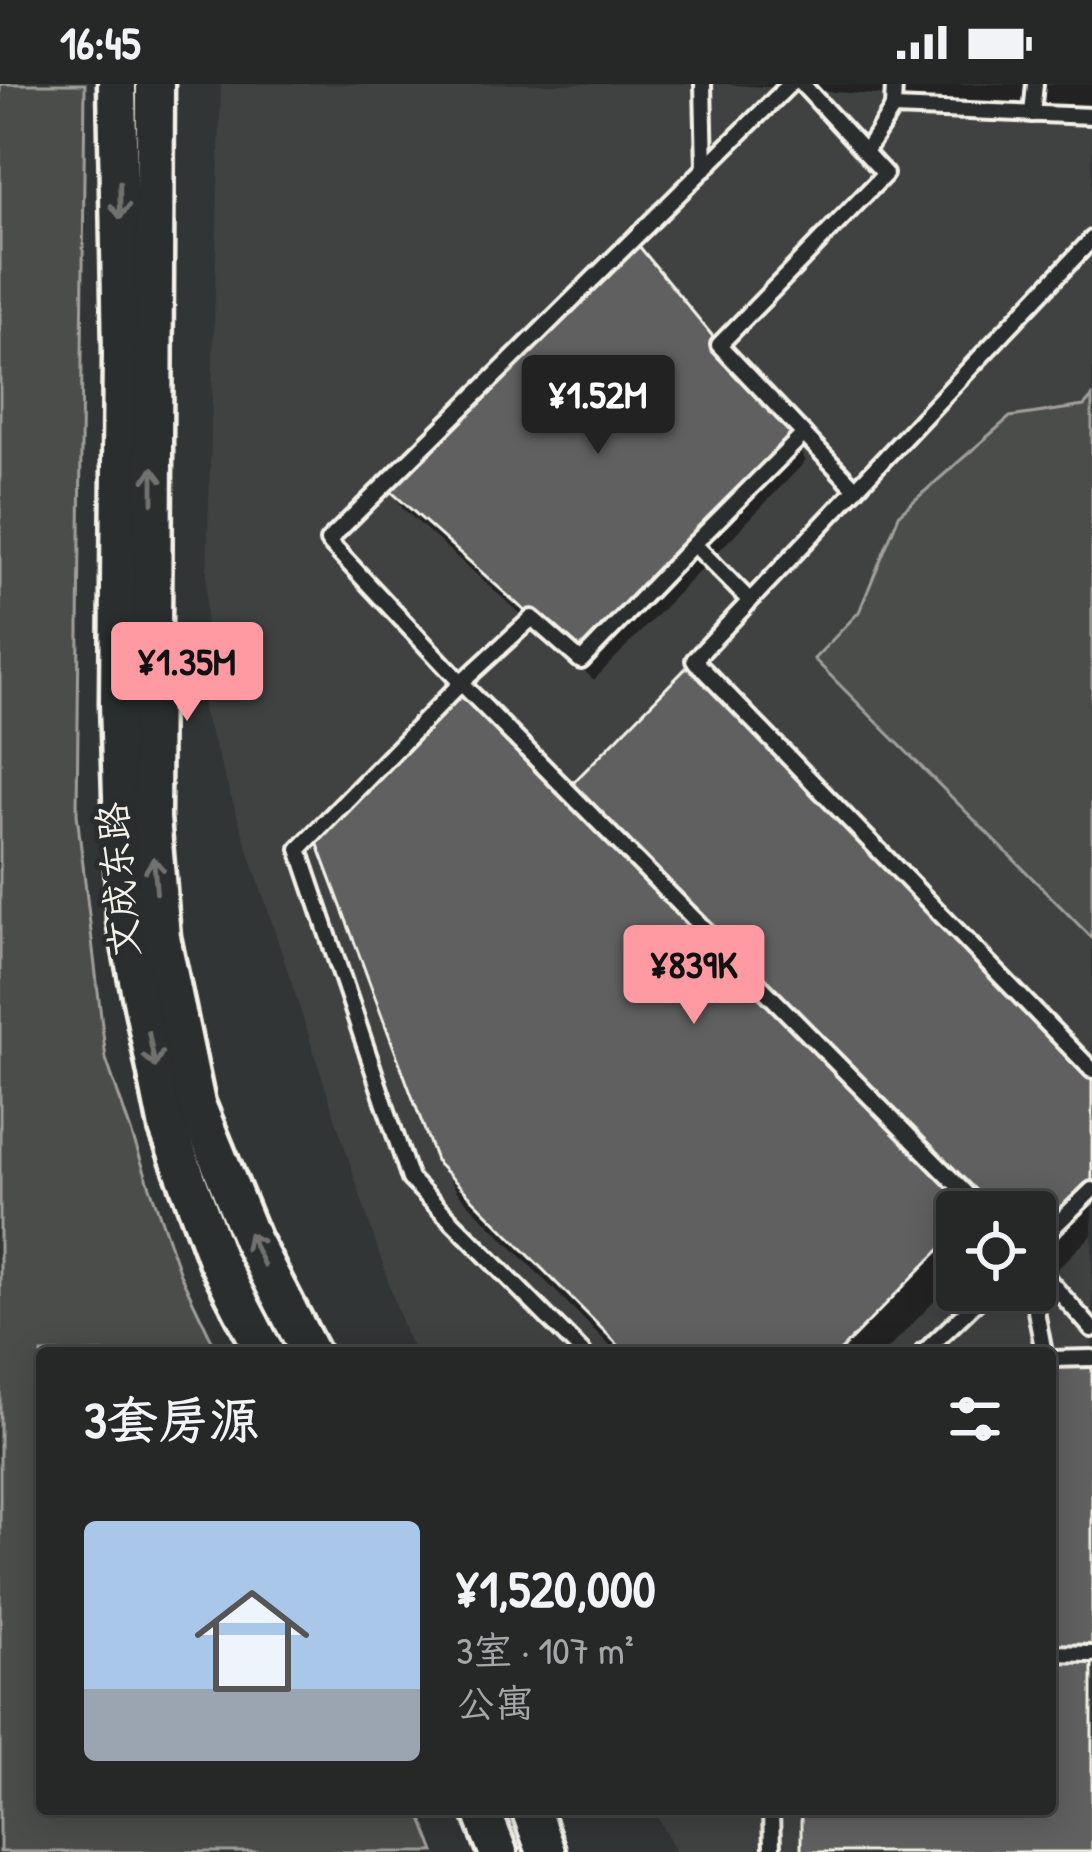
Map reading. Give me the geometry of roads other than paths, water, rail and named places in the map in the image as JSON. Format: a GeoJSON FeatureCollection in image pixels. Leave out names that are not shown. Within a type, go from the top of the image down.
{"type":"FeatureCollection","features":[{"type":"Feature","properties":{"kind":"street","name":"文成东路"},"geometry":{"type":"LineString","coordinates":[[117,84],[122,352],[119,703],[126,920],[168,1128],[218,1260],[263,1347]]}},
{"type":"Feature","properties":{"kind":"street","name":"文成东路"},"geometry":{"type":"LineString","coordinates":[[154,84],[151,818],[161,937],[196,1104],[250,1239],[307,1347]]}},
{"type":"Feature","properties":{"kind":"street"},"geometry":{"type":"LineString","coordinates":[[483,1815],[498,1852]]}},
{"type":"Feature","properties":{"kind":"street"},"geometry":{"type":"LineString","coordinates":[[532,1815],[546,1852]]}},
{"type":"Feature","properties":{"kind":"lane"},"geometry":{"type":"LineString","coordinates":[[703,84],[705,169]]}},
{"type":"Feature","properties":{"kind":"lane"},"geometry":{"type":"LineString","coordinates":[[790,84],[328,542],[963,1191]]}},
{"type":"Feature","properties":{"kind":"lane"},"geometry":{"type":"LineString","coordinates":[[802,84],[885,174],[719,345],[856,489]]}},
{"type":"Feature","properties":{"kind":"lane"},"geometry":{"type":"LineString","coordinates":[[865,152],[893,108],[894,84]]}},
{"type":"Feature","properties":{"kind":"lane"},"geometry":{"type":"LineString","coordinates":[[1032,114],[1035,84]]}},
{"type":"Feature","properties":{"kind":"lane"},"geometry":{"type":"LineString","coordinates":[[893,108],[1092,116]]}},
{"type":"Feature","properties":{"kind":"lane"},"geometry":{"type":"LineString","coordinates":[[1092,239],[694,660],[1092,1070]]}},
{"type":"Feature","properties":{"kind":"lane"},"geometry":{"type":"LineString","coordinates":[[577,1347],[410,1179],[299,849],[461,683],[532,618],[581,662],[804,434]]}},
{"type":"Feature","properties":{"kind":"lane"},"geometry":{"type":"LineString","coordinates":[[694,544],[750,601]]}},
{"type":"Feature","properties":{"kind":"lane"},"geometry":{"type":"LineString","coordinates":[[1056,1225],[1092,1190]]}},
{"type":"Feature","properties":{"kind":"lane"},"geometry":{"type":"LineString","coordinates":[[1056,1289],[1092,1329]]}},
{"type":"Feature","properties":{"kind":"lane"},"geometry":{"type":"LineString","coordinates":[[929,1347],[966,1311]]}},
{"type":"Feature","properties":{"kind":"lane"},"geometry":{"type":"LineString","coordinates":[[1037,1311],[1045,1347]]}},
{"type":"Feature","properties":{"kind":"lane"},"geometry":{"type":"LineString","coordinates":[[1056,1356],[1092,1358]]}},
{"type":"Feature","properties":{"kind":"lane"},"geometry":{"type":"LineString","coordinates":[[1056,1653],[1092,1654]]}},
{"type":"Feature","properties":{"kind":"lane"},"geometry":{"type":"LineString","coordinates":[[771,1815],[772,1852]]}}]}
